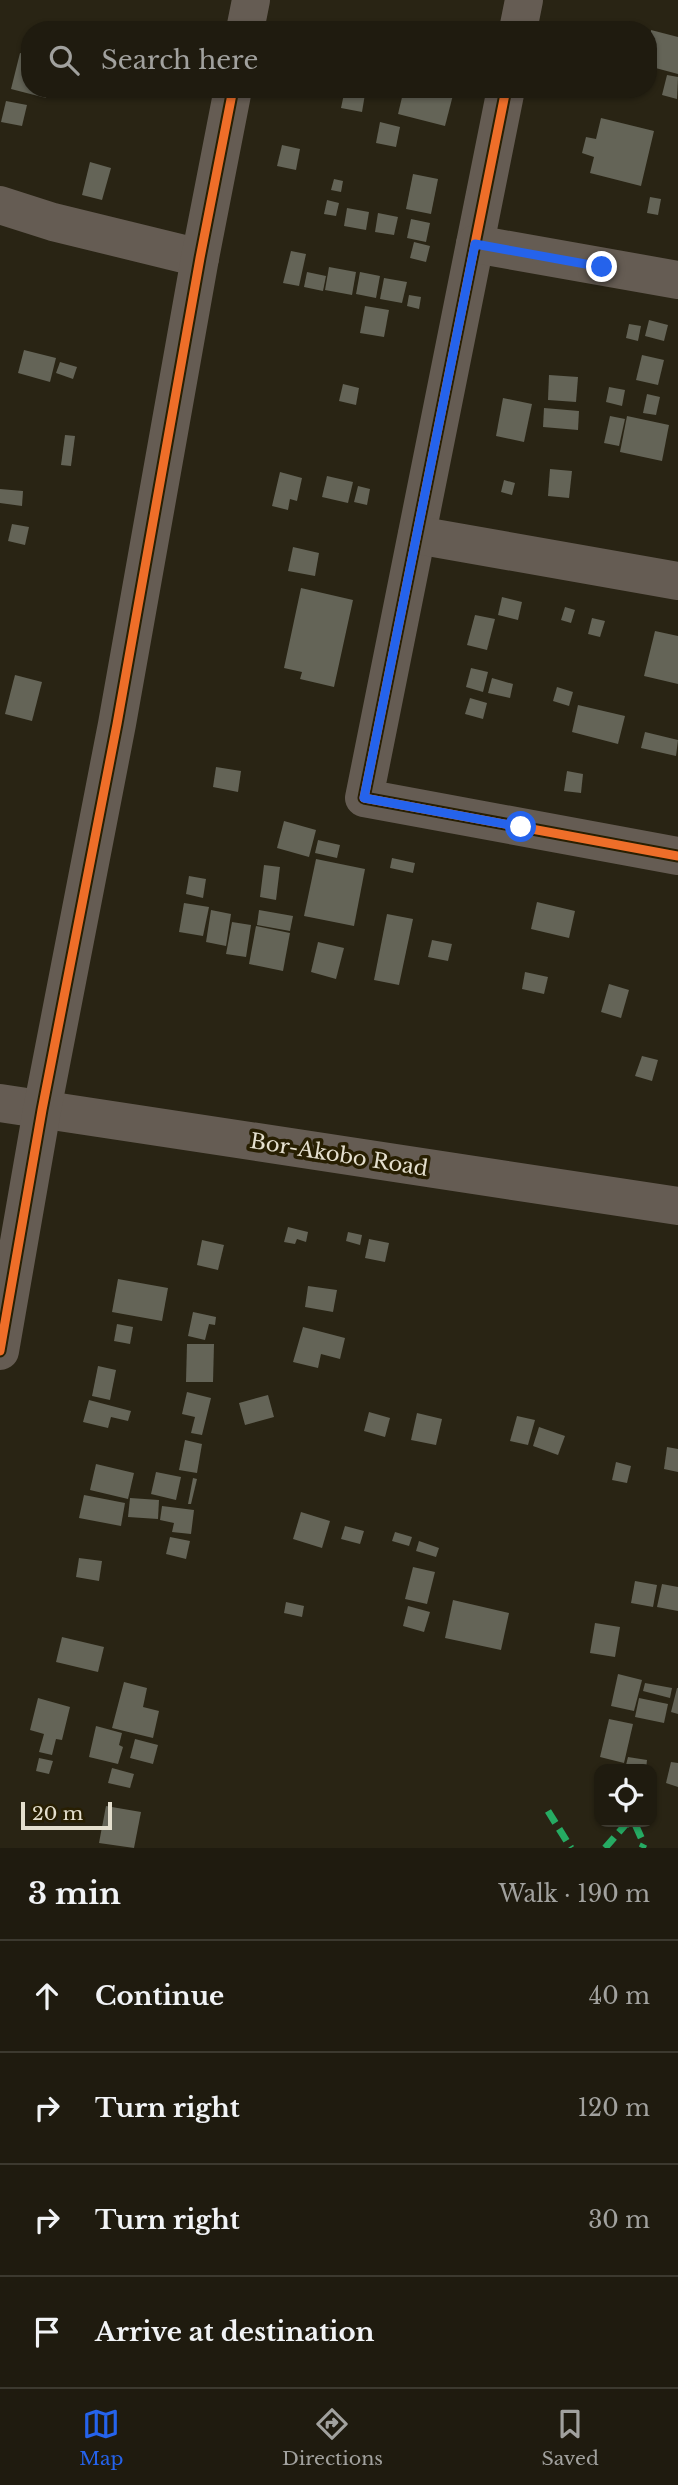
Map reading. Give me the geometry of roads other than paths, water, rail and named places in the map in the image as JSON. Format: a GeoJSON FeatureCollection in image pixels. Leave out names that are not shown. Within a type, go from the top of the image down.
{"type":"FeatureCollection","features":[{"type":"Feature","properties":{"kind":"street"},"geometry":{"type":"LineString","coordinates":[[247,21],[251,0]]}},
{"type":"Feature","properties":{"kind":"street"},"geometry":{"type":"LineString","coordinates":[[520,21],[524,0]]}},
{"type":"Feature","properties":{"kind":"street"},"geometry":{"type":"LineString","coordinates":[[0,1351],[42,1110],[117,724],[231,98]]}},
{"type":"Feature","properties":{"kind":"street"},"geometry":{"type":"LineString","coordinates":[[504,98],[364,798],[678,856]]}},
{"type":"Feature","properties":{"kind":"street"},"geometry":{"type":"LineString","coordinates":[[0,205],[53,222],[200,258]]}},
{"type":"Feature","properties":{"kind":"street"},"geometry":{"type":"LineString","coordinates":[[475,244],[678,280]]}},
{"type":"Feature","properties":{"kind":"street"},"geometry":{"type":"LineString","coordinates":[[417,536],[678,581]]}},
{"type":"Feature","properties":{"kind":"street","name":"Bor-Akobo Road"},"geometry":{"type":"LineString","coordinates":[[0,1103],[678,1206]]}}]}
